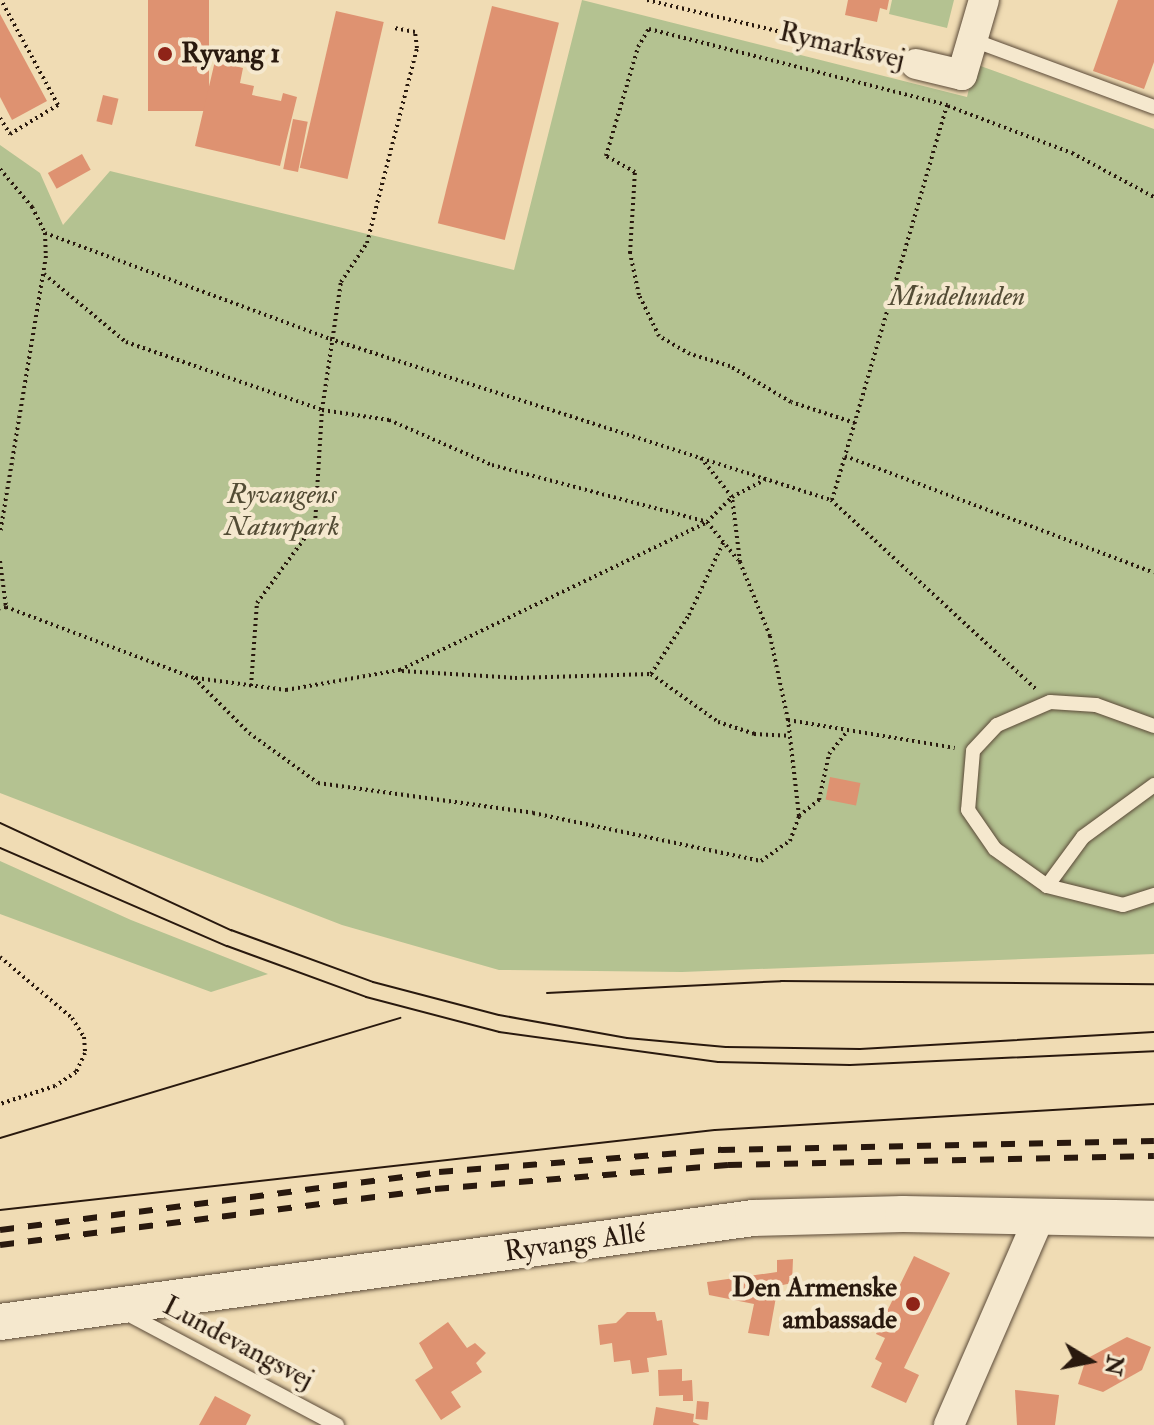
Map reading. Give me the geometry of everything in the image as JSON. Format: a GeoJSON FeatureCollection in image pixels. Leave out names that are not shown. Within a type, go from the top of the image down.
{"type":"FeatureCollection","features":[{"type":"Feature","properties":{"kind":"street","name":"Rymarksvej"},"geometry":{"type":"LineString","coordinates":[[916,64],[962,75],[984,0]]}},
{"type":"Feature","properties":{"kind":"street","name":"Ryvangs Allé"},"geometry":{"type":"LineString","coordinates":[[0,1322],[753,1218],[1154,1219]]}},
{"type":"Feature","properties":{"kind":"street"},"geometry":{"type":"LineString","coordinates":[[949,1425],[1039,1218]]}},
{"type":"Feature","properties":{"kind":"lane"},"geometry":{"type":"LineString","coordinates":[[973,40],[1154,107]]}},
{"type":"Feature","properties":{"kind":"lane"},"geometry":{"type":"LineString","coordinates":[[1154,726],[1096,705],[1050,702],[997,725],[973,751],[968,810],[995,849],[1047,886],[1123,905],[1154,895]]}},
{"type":"Feature","properties":{"kind":"lane"},"geometry":{"type":"LineString","coordinates":[[1047,886],[1083,837],[1154,785]]}},
{"type":"Feature","properties":{"kind":"lane","name":"Lundevangsvej"},"geometry":{"type":"LineString","coordinates":[[115,1307],[337,1425]]}},
{"type":"Feature","properties":{"kind":"path"},"geometry":{"type":"LineString","coordinates":[[0,118],[10,134],[58,105],[1,0]]}},
{"type":"Feature","properties":{"kind":"path","name":"Rymarksvej"},"geometry":{"type":"LineString","coordinates":[[647,0],[916,64]]}},
{"type":"Feature","properties":{"kind":"path"},"geometry":{"type":"LineString","coordinates":[[251,686],[257,603],[315,524],[322,410],[330,339],[341,282],[367,243],[417,48],[415,32],[394,28]]}},
{"type":"Feature","properties":{"kind":"path"},"geometry":{"type":"LineString","coordinates":[[855,423],[791,402],[730,366],[690,354],[659,336],[639,295],[630,253],[635,172],[606,156],[638,47],[649,29],[947,105],[1072,153],[1154,197]]}},
{"type":"Feature","properties":{"kind":"path"},"geometry":{"type":"LineString","coordinates":[[831,500],[947,105]]}},
{"type":"Feature","properties":{"kind":"path"},"geometry":{"type":"LineString","coordinates":[[0,170],[32,207],[45,233],[44,274],[0,533]]}},
{"type":"Feature","properties":{"kind":"path"},"geometry":{"type":"LineString","coordinates":[[45,233],[330,339],[831,500],[1050,702]]}},
{"type":"Feature","properties":{"kind":"path"},"geometry":{"type":"LineString","coordinates":[[44,274],[126,342],[322,410],[389,420],[492,465],[707,522],[740,562]]}},
{"type":"Feature","properties":{"kind":"path"},"geometry":{"type":"LineString","coordinates":[[845,456],[1154,573]]}},
{"type":"Feature","properties":{"kind":"path"},"geometry":{"type":"LineString","coordinates":[[194,678],[249,733],[318,783],[533,813],[761,861],[790,841],[799,816],[788,720],[770,636],[740,562],[732,497],[701,458]]}},
{"type":"Feature","properties":{"kind":"path"},"geometry":{"type":"LineString","coordinates":[[400,670],[707,522],[732,497],[768,478]]}},
{"type":"Feature","properties":{"kind":"path"},"geometry":{"type":"LineString","coordinates":[[651,674],[689,615],[723,543]]}},
{"type":"Feature","properties":{"kind":"path"},"geometry":{"type":"LineString","coordinates":[[0,561],[3,608],[194,678],[286,690],[400,670],[515,678],[651,674],[718,722],[754,734],[789,736]]}},
{"type":"Feature","properties":{"kind":"path"},"geometry":{"type":"LineString","coordinates":[[788,720],[973,751]]}},
{"type":"Feature","properties":{"kind":"path"},"geometry":{"type":"LineString","coordinates":[[799,816],[819,800],[829,754],[847,732]]}},
{"type":"Feature","properties":{"kind":"path"},"geometry":{"type":"LineString","coordinates":[[0,957],[72,1018],[84,1037],[85,1053],[76,1072],[55,1086],[0,1104]]}},
{"type":"Feature","properties":{"kind":"green space","name":"Ryvangens Naturpark"},"geometry":{"type":"Polygon","coordinates":[[[582,0],[967,97],[975,64],[1154,129],[1154,954],[682,972],[499,970],[342,925],[0,793],[0,145],[40,173],[63,225],[110,171],[514,270],[582,0]]]}},
{"type":"Feature","properties":{"kind":"green space"},"geometry":{"type":"Polygon","coordinates":[[[892,0],[954,0],[947,28],[889,14],[892,0]]]}},
{"type":"Feature","properties":{"kind":"green space"},"geometry":{"type":"Polygon","coordinates":[[[0,861],[131,920],[268,974],[211,992],[0,914],[0,861]]]}},
{"type":"Feature","properties":{"kind":"building","name":"Ryvang 1"},"geometry":{"type":"Polygon","coordinates":[[[148,0],[209,0],[209,111],[148,111],[148,0]]]}},
{"type":"Feature","properties":{"kind":"building"},"geometry":{"type":"Polygon","coordinates":[[[848,0],[889,0],[887,10],[880,8],[877,22],[845,15],[848,0]]]}},
{"type":"Feature","properties":{"kind":"building"},"geometry":{"type":"Polygon","coordinates":[[[1118,0],[1154,0],[1154,62],[1144,89],[1093,71],[1118,0]]]}},
{"type":"Feature","properties":{"kind":"building"},"geometry":{"type":"Polygon","coordinates":[[[492,6],[559,23],[505,240],[438,223],[492,6]]]}},
{"type":"Feature","properties":{"kind":"building"},"geometry":{"type":"Polygon","coordinates":[[[336,11],[384,22],[348,179],[300,168],[336,11]]]}},
{"type":"Feature","properties":{"kind":"building"},"geometry":{"type":"Polygon","coordinates":[[[0,14],[47,101],[12,120],[0,97],[0,14]]]}},
{"type":"Feature","properties":{"kind":"building"},"geometry":{"type":"Polygon","coordinates":[[[215,61],[243,68],[240,83],[254,86],[252,95],[281,101],[283,93],[297,97],[280,166],[195,146],[215,61]]]}},
{"type":"Feature","properties":{"kind":"building"},"geometry":{"type":"Polygon","coordinates":[[[103,95],[119,99],[112,125],[96,121],[103,95]]]}},
{"type":"Feature","properties":{"kind":"building"},"geometry":{"type":"Polygon","coordinates":[[[293,119],[308,122],[298,172],[283,169],[293,119]]]}},
{"type":"Feature","properties":{"kind":"building"},"geometry":{"type":"Polygon","coordinates":[[[82,154],[91,170],[57,189],[48,173],[82,154]]]}},
{"type":"Feature","properties":{"kind":"building"},"geometry":{"type":"Polygon","coordinates":[[[830,777],[860,783],[856,805],[826,800],[830,777]]]}},
{"type":"Feature","properties":{"kind":"building","name":"Den Armenske ambassade"},"geometry":{"type":"Polygon","coordinates":[[[914,1256],[950,1273],[904,1368],[919,1375],[906,1403],[871,1387],[882,1363],[875,1359],[885,1338],[876,1334],[914,1256]]]}},
{"type":"Feature","properties":{"kind":"building"},"geometry":{"type":"Polygon","coordinates":[[[793,1259],[792,1283],[778,1286],[769,1336],[748,1333],[754,1304],[709,1295],[707,1282],[777,1272],[777,1260],[793,1259]]]}},
{"type":"Feature","properties":{"kind":"building"},"geometry":{"type":"Polygon","coordinates":[[[627,1312],[655,1312],[657,1321],[662,1320],[667,1355],[647,1358],[649,1372],[632,1374],[630,1360],[614,1362],[612,1343],[600,1345],[598,1325],[616,1323],[627,1312]]]}},
{"type":"Feature","properties":{"kind":"building"},"geometry":{"type":"Polygon","coordinates":[[[448,1322],[467,1348],[475,1343],[486,1353],[476,1363],[482,1372],[451,1392],[461,1407],[441,1420],[415,1380],[433,1368],[419,1343],[448,1322]]]}},
{"type":"Feature","properties":{"kind":"building"},"geometry":{"type":"Polygon","coordinates":[[[1127,1337],[1151,1347],[1142,1370],[1103,1392],[1078,1384],[1086,1359],[1127,1337]]]}},
{"type":"Feature","properties":{"kind":"building"},"geometry":{"type":"Polygon","coordinates":[[[682,1369],[682,1381],[692,1380],[693,1401],[683,1401],[683,1395],[659,1396],[658,1370],[682,1369]]]}},
{"type":"Feature","properties":{"kind":"building"},"geometry":{"type":"Polygon","coordinates":[[[1015,1390],[1059,1395],[1055,1425],[1017,1425],[1015,1390]]]}},
{"type":"Feature","properties":{"kind":"building"},"geometry":{"type":"Polygon","coordinates":[[[215,1396],[251,1415],[246,1425],[199,1425],[215,1396]]]}},
{"type":"Feature","properties":{"kind":"building"},"geometry":{"type":"Polygon","coordinates":[[[697,1401],[709,1402],[707,1420],[695,1419],[697,1401]]]}},
{"type":"Feature","properties":{"kind":"building"},"geometry":{"type":"Polygon","coordinates":[[[656,1407],[694,1414],[693,1422],[700,1425],[653,1425],[656,1407]]]}},
{"type":"Feature","properties":{"kind":"tram line"},"geometry":{"type":"LineString","coordinates":[[0,823],[231,930],[373,982],[499,1015],[627,1038],[726,1047],[860,1049],[1154,1032]]}},
{"type":"Feature","properties":{"kind":"tram line"},"geometry":{"type":"LineString","coordinates":[[0,848],[227,946],[366,997],[499,1032],[718,1062],[850,1065],[1154,1051]]}},
{"type":"Feature","properties":{"kind":"tram line"},"geometry":{"type":"LineString","coordinates":[[547,993],[781,981],[1154,984]]}},
{"type":"Feature","properties":{"kind":"tram line"},"geometry":{"type":"LineString","coordinates":[[0,1138],[400,1018]]}},
{"type":"Feature","properties":{"kind":"tram line"},"geometry":{"type":"LineString","coordinates":[[0,1210],[715,1130],[1154,1104]]}},
{"type":"Feature","properties":{"kind":"railway"},"geometry":{"type":"LineString","coordinates":[[0,1230],[439,1172],[721,1150],[1154,1141]]}},
{"type":"Feature","properties":{"kind":"railway"},"geometry":{"type":"LineString","coordinates":[[0,1245],[435,1189],[728,1165],[1154,1156]]}},
{"type":"Feature","properties":{"kind":"place","name":"Ryvang 1"},"geometry":{"type":"Point","coordinates":[165,54]}},
{"type":"Feature","properties":{"kind":"place","name":"Den Armenske ambassade"},"geometry":{"type":"Point","coordinates":[913,1304]}},
{"type":"Feature","properties":{"kind":"park label","name":"Mindelunden"},"geometry":{"type":"Point","coordinates":[957,297]}}]}
